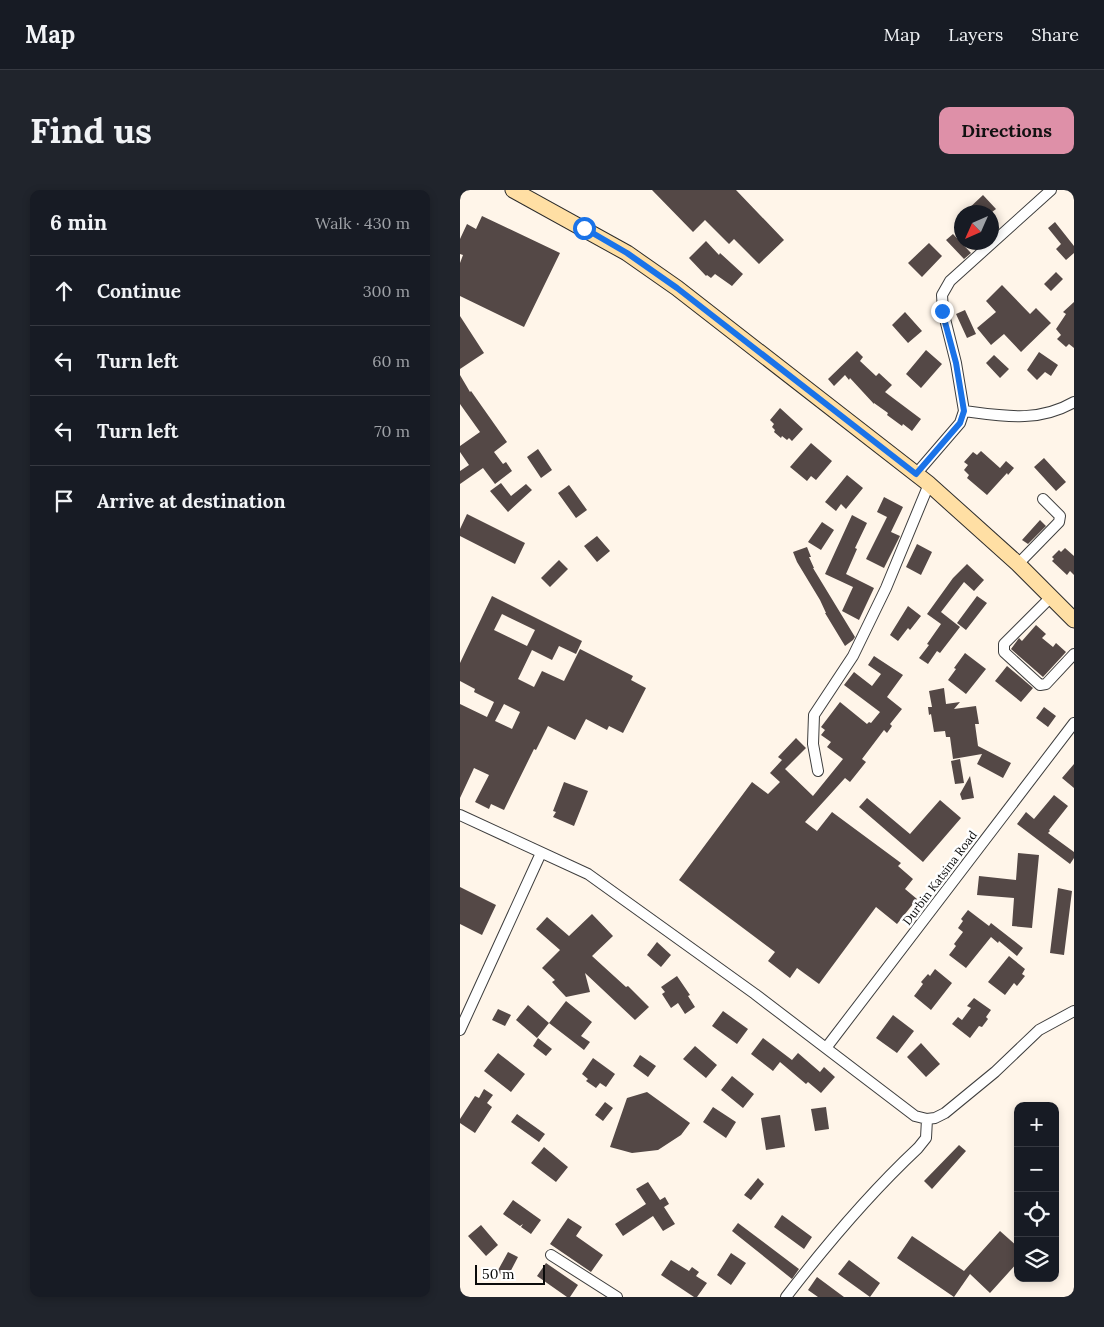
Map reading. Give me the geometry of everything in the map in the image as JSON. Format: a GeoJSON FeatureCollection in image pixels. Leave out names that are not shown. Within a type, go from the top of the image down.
{"type":"FeatureCollection","features":[{"type":"Feature","properties":{"kind":"street"},"geometry":{"type":"LineString","coordinates":[[513,190],[627,253],[706,310],[929,484],[1018,564],[1074,620]]}},
{"type":"Feature","properties":{"kind":"street"},"geometry":{"type":"LineString","coordinates":[[916,474],[960,423],[964,411],[956,363],[942,311],[942,295],[950,281],[1051,190]]}},
{"type":"Feature","properties":{"kind":"street"},"geometry":{"type":"LineString","coordinates":[[964,411],[1015,417],[1043,414],[1074,402]]}},
{"type":"Feature","properties":{"kind":"street"},"geometry":{"type":"LineString","coordinates":[[818,771],[813,744],[814,715],[853,656],[886,588],[929,484]]}},
{"type":"Feature","properties":{"kind":"street"},"geometry":{"type":"LineString","coordinates":[[1018,564],[1059,522],[1060,516],[1043,499]]}},
{"type":"Feature","properties":{"kind":"street"},"geometry":{"type":"LineString","coordinates":[[1051,597],[1004,644],[1004,652],[1040,684],[1046,684],[1074,654]]}},
{"type":"Feature","properties":{"kind":"street","name":"Durbin Katsina Road"},"geometry":{"type":"LineString","coordinates":[[826,1048],[1074,723]]}},
{"type":"Feature","properties":{"kind":"street"},"geometry":{"type":"LineString","coordinates":[[460,815],[588,874],[747,988],[915,1116],[927,1119],[935,1118],[945,1113],[995,1072],[1039,1030],[1074,1011]]}},
{"type":"Feature","properties":{"kind":"street"},"geometry":{"type":"LineString","coordinates":[[460,1030],[541,853]]}},
{"type":"Feature","properties":{"kind":"street"},"geometry":{"type":"LineString","coordinates":[[786,1297],[806,1270],[855,1214],[926,1138],[927,1119]]}},
{"type":"Feature","properties":{"kind":"street"},"geometry":{"type":"LineString","coordinates":[[551,1255],[617,1297]]}},
{"type":"Feature","properties":{"kind":"building"},"geometry":{"type":"Polygon","coordinates":[[[652,190],[736,190],[784,240],[759,264],[734,239],[729,244],[705,220],[693,232],[652,190]]]}},
{"type":"Feature","properties":{"kind":"building"},"geometry":{"type":"Polygon","coordinates":[[[983,195],[992,205],[972,205],[983,195]]]}},
{"type":"Feature","properties":{"kind":"building"},"geometry":{"type":"Polygon","coordinates":[[[482,216],[560,253],[524,327],[460,296],[460,263],[463,255],[460,254],[460,239],[467,224],[476,229],[482,216]]]}},
{"type":"Feature","properties":{"kind":"building"},"geometry":{"type":"Polygon","coordinates":[[[1055,222],[1074,246],[1074,253],[1066,260],[1056,249],[1061,244],[1048,228],[1055,222]]]}},
{"type":"Feature","properties":{"kind":"building"},"geometry":{"type":"Polygon","coordinates":[[[954,235],[954,248],[946,240],[954,235]]]}},
{"type":"Feature","properties":{"kind":"building"},"geometry":{"type":"Polygon","coordinates":[[[706,241],[719,255],[720,253],[743,274],[732,286],[715,274],[711,278],[706,276],[689,258],[706,241]]]}},
{"type":"Feature","properties":{"kind":"building"},"geometry":{"type":"Polygon","coordinates":[[[929,243],[942,256],[922,277],[908,263],[929,243]]]}},
{"type":"Feature","properties":{"kind":"building"},"geometry":{"type":"Polygon","coordinates":[[[955,250],[968,250],[971,253],[964,259],[955,250]]]}},
{"type":"Feature","properties":{"kind":"building"},"geometry":{"type":"Polygon","coordinates":[[[1056,272],[1063,279],[1051,291],[1044,284],[1056,272]]]}},
{"type":"Feature","properties":{"kind":"building"},"geometry":{"type":"Polygon","coordinates":[[[1002,285],[1030,314],[1036,308],[1051,323],[1021,352],[1004,334],[991,345],[977,328],[996,312],[986,301],[1002,285]]]}},
{"type":"Feature","properties":{"kind":"building"},"geometry":{"type":"Polygon","coordinates":[[[1074,302],[1074,348],[1069,344],[1066,347],[1057,339],[1061,335],[1056,329],[1066,314],[1063,312],[1074,302]]]}},
{"type":"Feature","properties":{"kind":"building"},"geometry":{"type":"Polygon","coordinates":[[[965,310],[976,334],[967,338],[956,314],[965,310]]]}},
{"type":"Feature","properties":{"kind":"building"},"geometry":{"type":"Polygon","coordinates":[[[905,312],[922,331],[908,343],[892,325],[905,312]]]}},
{"type":"Feature","properties":{"kind":"building"},"geometry":{"type":"Polygon","coordinates":[[[460,316],[484,353],[460,369],[460,316]]]}},
{"type":"Feature","properties":{"kind":"building"},"geometry":{"type":"Polygon","coordinates":[[[926,350],[942,364],[921,388],[906,374],[926,350]]]}},
{"type":"Feature","properties":{"kind":"building"},"geometry":{"type":"Polygon","coordinates":[[[857,351],[863,357],[860,361],[876,376],[879,373],[892,385],[885,392],[921,419],[912,431],[903,424],[902,426],[887,415],[888,413],[874,404],[850,378],[849,380],[845,375],[834,386],[828,379],[857,351]]]}},
{"type":"Feature","properties":{"kind":"building"},"geometry":{"type":"Polygon","coordinates":[[[1039,352],[1058,365],[1051,376],[1045,372],[1037,380],[1027,370],[1039,352]]]}},
{"type":"Feature","properties":{"kind":"building"},"geometry":{"type":"Polygon","coordinates":[[[994,355],[1009,369],[1000,378],[986,363],[994,355]]]}},
{"type":"Feature","properties":{"kind":"building"},"geometry":{"type":"Polygon","coordinates":[[[460,375],[470,392],[507,442],[494,452],[503,464],[506,462],[512,471],[495,484],[483,468],[460,484],[460,471],[469,465],[460,452],[460,446],[480,432],[460,404],[460,375]]]}},
{"type":"Feature","properties":{"kind":"building"},"geometry":{"type":"Polygon","coordinates":[[[780,408],[803,429],[792,441],[782,436],[781,438],[774,432],[775,430],[772,427],[774,424],[770,420],[780,408]]]}},
{"type":"Feature","properties":{"kind":"building"},"geometry":{"type":"Polygon","coordinates":[[[811,443],[832,461],[816,480],[811,476],[807,481],[790,467],[811,443]]]}},
{"type":"Feature","properties":{"kind":"building"},"geometry":{"type":"Polygon","coordinates":[[[538,449],[552,470],[541,478],[527,457],[538,449]]]}},
{"type":"Feature","properties":{"kind":"building"},"geometry":{"type":"Polygon","coordinates":[[[981,451],[1000,468],[1006,461],[1014,468],[987,495],[967,478],[969,475],[964,470],[968,465],[964,462],[973,452],[977,455],[981,451]]]}},
{"type":"Feature","properties":{"kind":"building"},"geometry":{"type":"Polygon","coordinates":[[[1044,458],[1066,482],[1056,491],[1034,467],[1044,458]]]}},
{"type":"Feature","properties":{"kind":"building"},"geometry":{"type":"Polygon","coordinates":[[[847,475],[863,488],[846,509],[841,504],[836,511],[825,502],[847,475]]]}},
{"type":"Feature","properties":{"kind":"building"},"geometry":{"type":"Polygon","coordinates":[[[501,483],[511,496],[526,484],[532,490],[508,512],[490,491],[501,483]]]}},
{"type":"Feature","properties":{"kind":"building"},"geometry":{"type":"Polygon","coordinates":[[[569,485],[587,510],[576,518],[558,493],[569,485]]]}},
{"type":"Feature","properties":{"kind":"building"},"geometry":{"type":"Polygon","coordinates":[[[884,497],[903,507],[891,532],[900,536],[884,568],[866,559],[887,517],[877,512],[884,497]]]}},
{"type":"Feature","properties":{"kind":"building"},"geometry":{"type":"Polygon","coordinates":[[[467,514],[525,543],[515,564],[460,536],[460,529],[467,514]]]}},
{"type":"Feature","properties":{"kind":"building"},"geometry":{"type":"Polygon","coordinates":[[[852,515],[867,523],[855,548],[857,549],[846,574],[874,588],[859,620],[842,611],[853,587],[825,574],[852,515]]]}},
{"type":"Feature","properties":{"kind":"building"},"geometry":{"type":"Polygon","coordinates":[[[1040,520],[1046,526],[1028,544],[1022,540],[1040,520]]]}},
{"type":"Feature","properties":{"kind":"building"},"geometry":{"type":"Polygon","coordinates":[[[822,522],[834,530],[821,550],[808,542],[822,522]]]}},
{"type":"Feature","properties":{"kind":"building"},"geometry":{"type":"Polygon","coordinates":[[[597,536],[610,551],[597,562],[584,546],[597,536]]]}},
{"type":"Feature","properties":{"kind":"building"},"geometry":{"type":"Polygon","coordinates":[[[917,544],[932,552],[921,575],[906,567],[917,544]]]}},
{"type":"Feature","properties":{"kind":"building"},"geometry":{"type":"Polygon","coordinates":[[[807,547],[813,568],[855,637],[845,646],[825,613],[820,600],[793,552],[807,547]]]}},
{"type":"Feature","properties":{"kind":"building"},"geometry":{"type":"Polygon","coordinates":[[[1065,548],[1074,556],[1074,575],[1070,571],[1067,575],[1052,561],[1054,559],[1052,557],[1059,550],[1061,552],[1065,548]]]}},
{"type":"Feature","properties":{"kind":"building"},"geometry":{"type":"Polygon","coordinates":[[[559,560],[568,569],[550,587],[541,578],[559,560]]]}},
{"type":"Feature","properties":{"kind":"building"},"geometry":{"type":"Polygon","coordinates":[[[967,564],[984,580],[974,591],[964,582],[941,612],[960,627],[940,653],[937,651],[928,664],[919,658],[941,624],[927,614],[953,578],[967,564]]]}},
{"type":"Feature","properties":{"kind":"building"},"geometry":{"type":"Polygon","coordinates":[[[492,596],[582,641],[576,654],[559,646],[552,660],[532,650],[518,679],[534,687],[542,671],[564,681],[580,649],[633,676],[631,680],[646,688],[623,733],[609,726],[607,730],[586,719],[575,740],[548,726],[536,750],[534,749],[504,810],[491,804],[489,809],[475,802],[489,775],[474,768],[460,798],[460,704],[487,717],[494,702],[474,692],[475,689],[460,681],[460,663],[492,596]],[[502,614],[494,630],[527,646],[535,630],[502,614]],[[504,704],[495,721],[512,729],[520,712],[504,704]]]}},
{"type":"Feature","properties":{"kind":"building"},"geometry":{"type":"Polygon","coordinates":[[[977,596],[987,603],[966,630],[957,623],[977,596]]]}},
{"type":"Feature","properties":{"kind":"building"},"geometry":{"type":"Polygon","coordinates":[[[908,606],[921,616],[898,641],[890,635],[908,606]]]}},
{"type":"Feature","properties":{"kind":"building"},"geometry":{"type":"Polygon","coordinates":[[[1036,625],[1046,634],[1042,638],[1053,647],[1056,643],[1066,652],[1043,677],[1011,649],[1019,638],[1022,641],[1036,625]]]}},
{"type":"Feature","properties":{"kind":"building"},"geometry":{"type":"Polygon","coordinates":[[[965,653],[986,669],[966,694],[948,680],[965,653]]]}},
{"type":"Feature","properties":{"kind":"building"},"geometry":{"type":"Polygon","coordinates":[[[874,656],[903,675],[887,697],[902,709],[890,724],[892,726],[887,733],[884,730],[862,759],[866,762],[850,782],[845,778],[805,822],[817,831],[832,812],[901,863],[898,866],[913,879],[905,889],[917,899],[897,924],[876,907],[819,984],[797,968],[790,978],[768,961],[775,952],[679,880],[752,782],[768,794],[780,782],[770,773],[782,760],[778,757],[796,738],[806,748],[785,769],[813,796],[843,759],[827,747],[831,742],[821,735],[825,730],[821,727],[840,702],[867,724],[871,723],[880,712],[844,685],[854,672],[872,686],[881,674],[868,665],[874,656]]]}},
{"type":"Feature","properties":{"kind":"building"},"geometry":{"type":"Polygon","coordinates":[[[1007,666],[1033,688],[1021,702],[995,681],[1007,666]]]}},
{"type":"Feature","properties":{"kind":"building"},"geometry":{"type":"Polygon","coordinates":[[[944,688],[946,704],[960,702],[954,709],[976,706],[979,724],[975,724],[978,746],[1011,763],[1003,778],[977,764],[982,754],[953,759],[950,737],[946,737],[945,731],[934,732],[928,707],[932,707],[929,691],[944,688]]]}},
{"type":"Feature","properties":{"kind":"building"},"geometry":{"type":"Polygon","coordinates":[[[1044,707],[1056,716],[1048,727],[1036,718],[1044,707]]]}},
{"type":"Feature","properties":{"kind":"building"},"geometry":{"type":"Polygon","coordinates":[[[960,759],[964,783],[955,784],[951,761],[960,759]]]}},
{"type":"Feature","properties":{"kind":"building"},"geometry":{"type":"Polygon","coordinates":[[[1074,764],[1074,788],[1062,778],[1074,764]]]}},
{"type":"Feature","properties":{"kind":"building"},"geometry":{"type":"Polygon","coordinates":[[[970,776],[974,798],[962,800],[960,794],[970,776]]]}},
{"type":"Feature","properties":{"kind":"building"},"geometry":{"type":"Polygon","coordinates":[[[564,782],[588,791],[574,826],[553,817],[556,812],[553,811],[564,782]]]}},
{"type":"Feature","properties":{"kind":"building"},"geometry":{"type":"Polygon","coordinates":[[[1054,795],[1068,806],[1048,833],[1074,852],[1074,858],[1070,864],[1017,824],[1026,812],[1034,819],[1054,795]]]}},
{"type":"Feature","properties":{"kind":"building"},"geometry":{"type":"Polygon","coordinates":[[[867,798],[910,834],[940,800],[961,818],[923,862],[859,807],[867,798]]]}},
{"type":"Feature","properties":{"kind":"building"},"geometry":{"type":"Polygon","coordinates":[[[1018,853],[1039,855],[1032,928],[1012,926],[1014,898],[977,895],[979,876],[1016,880],[1018,853]]]}},
{"type":"Feature","properties":{"kind":"building"},"geometry":{"type":"Polygon","coordinates":[[[460,887],[496,905],[482,935],[460,924],[460,887]]]}},
{"type":"Feature","properties":{"kind":"building"},"geometry":{"type":"Polygon","coordinates":[[[1058,888],[1072,891],[1064,955],[1050,953],[1058,888]]]}},
{"type":"Feature","properties":{"kind":"building"},"geometry":{"type":"Polygon","coordinates":[[[968,910],[989,926],[991,923],[1023,948],[1017,956],[991,937],[966,968],[949,955],[963,932],[958,928],[963,921],[961,919],[968,910]]]}},
{"type":"Feature","properties":{"kind":"building"},"geometry":{"type":"Polygon","coordinates":[[[592,914],[613,936],[592,956],[626,987],[628,986],[649,1007],[635,1020],[585,973],[590,992],[566,997],[552,982],[555,980],[542,968],[560,950],[536,929],[547,917],[569,936],[592,914]]]}},
{"type":"Feature","properties":{"kind":"building"},"geometry":{"type":"Polygon","coordinates":[[[657,942],[671,955],[661,967],[647,955],[657,942]]]}},
{"type":"Feature","properties":{"kind":"building"},"geometry":{"type":"Polygon","coordinates":[[[1009,956],[1025,969],[1022,974],[1025,976],[1017,986],[1014,983],[1005,995],[988,982],[1009,956]]]}},
{"type":"Feature","properties":{"kind":"building"},"geometry":{"type":"Polygon","coordinates":[[[935,969],[952,983],[931,1010],[914,996],[923,984],[921,982],[928,974],[930,976],[935,969]]]}},
{"type":"Feature","properties":{"kind":"building"},"geometry":{"type":"Polygon","coordinates":[[[677,976],[690,995],[688,996],[695,1007],[685,1014],[678,1003],[671,1008],[662,994],[665,992],[661,987],[677,976]]]}},
{"type":"Feature","properties":{"kind":"building"},"geometry":{"type":"Polygon","coordinates":[[[974,998],[991,1010],[986,1017],[988,1019],[982,1027],[979,1026],[970,1038],[952,1024],[958,1017],[962,1020],[971,1008],[967,1006],[974,998]]]}},
{"type":"Feature","properties":{"kind":"building"},"geometry":{"type":"Polygon","coordinates":[[[566,1001],[592,1022],[581,1036],[590,1042],[584,1050],[549,1023],[566,1001]]]}},
{"type":"Feature","properties":{"kind":"building"},"geometry":{"type":"Polygon","coordinates":[[[528,1005],[549,1023],[537,1038],[516,1020],[528,1005]]]}},
{"type":"Feature","properties":{"kind":"building"},"geometry":{"type":"Polygon","coordinates":[[[498,1009],[511,1015],[505,1026],[492,1020],[498,1009]]]}},
{"type":"Feature","properties":{"kind":"building"},"geometry":{"type":"Polygon","coordinates":[[[723,1011],[748,1029],[737,1044],[712,1026],[723,1011]]]}},
{"type":"Feature","properties":{"kind":"building"},"geometry":{"type":"Polygon","coordinates":[[[893,1015],[914,1031],[897,1053],[876,1038],[893,1015]]]}},
{"type":"Feature","properties":{"kind":"building"},"geometry":{"type":"Polygon","coordinates":[[[538,1038],[552,1049],[546,1056],[533,1046],[538,1038]]]}},
{"type":"Feature","properties":{"kind":"building"},"geometry":{"type":"Polygon","coordinates":[[[763,1038],[792,1060],[798,1053],[820,1072],[824,1067],[835,1077],[821,1093],[808,1082],[806,1084],[780,1062],[773,1071],[751,1054],[763,1038]]]}},
{"type":"Feature","properties":{"kind":"building"},"geometry":{"type":"Polygon","coordinates":[[[921,1043],[940,1064],[926,1077],[907,1057],[921,1043]]]}},
{"type":"Feature","properties":{"kind":"building"},"geometry":{"type":"Polygon","coordinates":[[[695,1046],[717,1065],[706,1078],[683,1059],[695,1046]]]}},
{"type":"Feature","properties":{"kind":"building"},"geometry":{"type":"Polygon","coordinates":[[[498,1053],[525,1074],[511,1092],[484,1071],[498,1053]]]}},
{"type":"Feature","properties":{"kind":"building"},"geometry":{"type":"Polygon","coordinates":[[[640,1055],[656,1066],[648,1077],[633,1066],[640,1055]]]}},
{"type":"Feature","properties":{"kind":"building"},"geometry":{"type":"Polygon","coordinates":[[[593,1058],[615,1074],[606,1087],[600,1083],[596,1088],[586,1081],[588,1079],[582,1074],[593,1058]]]}},
{"type":"Feature","properties":{"kind":"building"},"geometry":{"type":"Polygon","coordinates":[[[732,1076],[754,1094],[743,1108],[721,1090],[732,1076]]]}},
{"type":"Feature","properties":{"kind":"building"},"geometry":{"type":"Polygon","coordinates":[[[484,1089],[493,1095],[487,1103],[492,1107],[475,1133],[460,1123],[460,1119],[475,1096],[479,1098],[484,1089]]]}},
{"type":"Feature","properties":{"kind":"building"},"geometry":{"type":"Polygon","coordinates":[[[647,1092],[690,1123],[681,1135],[658,1150],[632,1153],[610,1147],[627,1098],[647,1092]]]}},
{"type":"Feature","properties":{"kind":"building"},"geometry":{"type":"Polygon","coordinates":[[[605,1102],[613,1108],[603,1121],[595,1115],[605,1102]]]}},
{"type":"Feature","properties":{"kind":"building"},"geometry":{"type":"Polygon","coordinates":[[[713,1107],[736,1122],[726,1138],[703,1122],[713,1107]]]}},
{"type":"Feature","properties":{"kind":"building"},"geometry":{"type":"Polygon","coordinates":[[[826,1107],[829,1129],[815,1131],[811,1109],[826,1107]]]}},
{"type":"Feature","properties":{"kind":"building"},"geometry":{"type":"Polygon","coordinates":[[[517,1114],[545,1134],[539,1142],[511,1122],[517,1114]]]}},
{"type":"Feature","properties":{"kind":"building"},"geometry":{"type":"Polygon","coordinates":[[[780,1115],[785,1147],[766,1150],[761,1118],[780,1115]]]}},
{"type":"Feature","properties":{"kind":"building"},"geometry":{"type":"Polygon","coordinates":[[[959,1145],[966,1151],[932,1189],[924,1181],[959,1145]]]}},
{"type":"Feature","properties":{"kind":"building"},"geometry":{"type":"Polygon","coordinates":[[[544,1147],[568,1167],[556,1182],[531,1163],[544,1147]]]}},
{"type":"Feature","properties":{"kind":"building"},"geometry":{"type":"Polygon","coordinates":[[[758,1178],[764,1184],[751,1200],[744,1195],[758,1178]]]}},
{"type":"Feature","properties":{"kind":"building"},"geometry":{"type":"Polygon","coordinates":[[[648,1182],[660,1200],[665,1197],[669,1204],[664,1207],[675,1224],[663,1231],[653,1216],[623,1236],[615,1224],[646,1204],[636,1189],[648,1182]]]}},
{"type":"Feature","properties":{"kind":"building"},"geometry":{"type":"Polygon","coordinates":[[[513,1200],[541,1220],[531,1234],[521,1227],[523,1224],[520,1226],[503,1214],[513,1200]]]}},
{"type":"Feature","properties":{"kind":"building"},"geometry":{"type":"Polygon","coordinates":[[[782,1215],[812,1237],[804,1249],[774,1227],[782,1215]]]}},
{"type":"Feature","properties":{"kind":"building"},"geometry":{"type":"Polygon","coordinates":[[[568,1218],[582,1227],[576,1236],[603,1255],[591,1272],[550,1244],[568,1218]]]}},
{"type":"Feature","properties":{"kind":"building"},"geometry":{"type":"Polygon","coordinates":[[[738,1223],[799,1269],[792,1279],[732,1231],[738,1223]]]}},
{"type":"Feature","properties":{"kind":"building"},"geometry":{"type":"Polygon","coordinates":[[[481,1225],[498,1245],[486,1256],[468,1236],[481,1225]]]}},
{"type":"Feature","properties":{"kind":"building"},"geometry":{"type":"Polygon","coordinates":[[[1000,1231],[1014,1243],[1014,1266],[990,1293],[970,1274],[954,1297],[897,1258],[912,1236],[964,1271],[1000,1231]]]}},
{"type":"Feature","properties":{"kind":"building"},"geometry":{"type":"Polygon","coordinates":[[[508,1252],[518,1257],[507,1278],[497,1272],[508,1252]]]}},
{"type":"Feature","properties":{"kind":"building"},"geometry":{"type":"Polygon","coordinates":[[[731,1253],[746,1263],[731,1285],[717,1275],[731,1253]]]}},
{"type":"Feature","properties":{"kind":"building"},"geometry":{"type":"Polygon","coordinates":[[[671,1260],[689,1271],[692,1267],[699,1272],[696,1276],[707,1283],[697,1297],[694,1297],[661,1275],[671,1260]]]}},
{"type":"Feature","properties":{"kind":"building"},"geometry":{"type":"Polygon","coordinates":[[[849,1260],[880,1283],[870,1297],[838,1274],[849,1260]]]}},
{"type":"Feature","properties":{"kind":"building"},"geometry":{"type":"Polygon","coordinates":[[[546,1263],[578,1285],[570,1297],[567,1297],[537,1276],[546,1263]]]}},
{"type":"Feature","properties":{"kind":"building"},"geometry":{"type":"Polygon","coordinates":[[[817,1277],[844,1297],[818,1297],[808,1290],[817,1277]]]}},
{"type":"Feature","properties":{"kind":"route"},"geometry":{"type":"LineString","coordinates":[[584,228],[627,253],[677,288],[916,474],[960,423],[964,411],[956,363],[942,311]]}}]}
